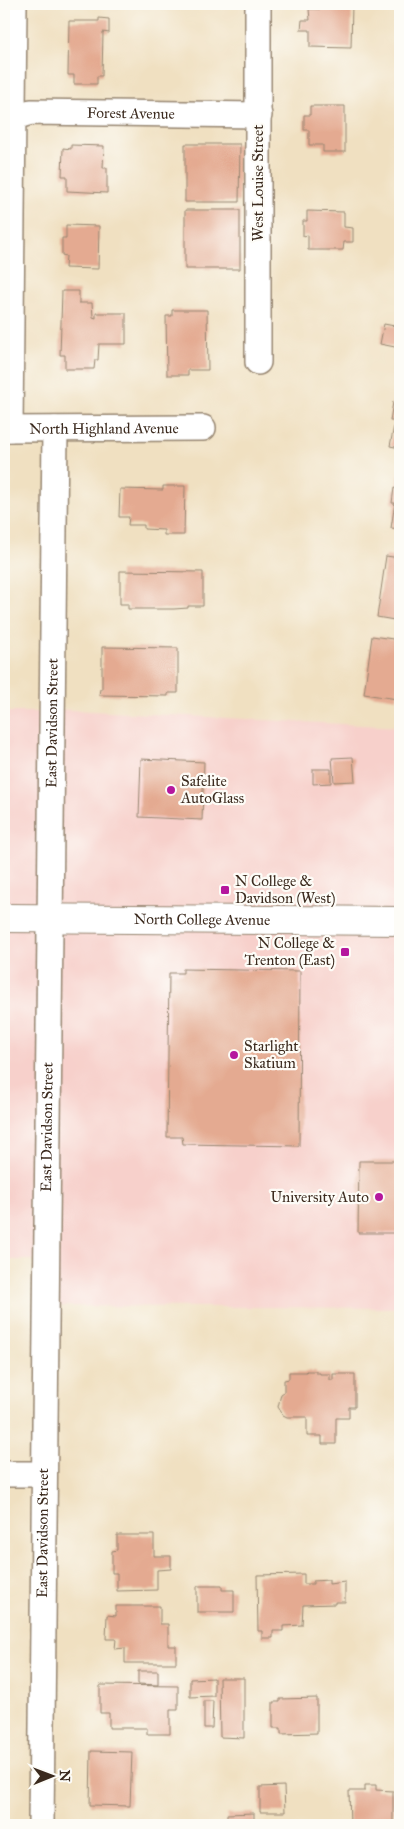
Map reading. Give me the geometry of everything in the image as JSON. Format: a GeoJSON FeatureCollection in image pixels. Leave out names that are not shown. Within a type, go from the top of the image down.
{"type":"FeatureCollection","features":[{"type":"Feature","properties":{"kind":"main road","name":"North College Avenue"},"geometry":{"type":"LineString","coordinates":[[4,918],[400,921]]}},
{"type":"Feature","properties":{"kind":"street"},"geometry":{"type":"LineString","coordinates":[[7,429],[8,119],[14,4]]}},
{"type":"Feature","properties":{"kind":"street","name":"West Louise Street"},"geometry":{"type":"LineString","coordinates":[[258,4],[258,362]]}},
{"type":"Feature","properties":{"kind":"street","name":"Forest Avenue"},"geometry":{"type":"LineString","coordinates":[[8,119],[31,112],[259,115]]}},
{"type":"Feature","properties":{"kind":"street","name":"North Highland Avenue"},"geometry":{"type":"LineString","coordinates":[[7,429],[203,428]]}},
{"type":"Feature","properties":{"kind":"street","name":"East Davidson Street"},"geometry":{"type":"LineString","coordinates":[[41,1825],[42,1474],[55,429]]}},
{"type":"Feature","properties":{"kind":"street"},"geometry":{"type":"LineString","coordinates":[[4,1474],[42,1474]]}},
{"type":"Feature","properties":{"kind":"shaded area"},"geometry":{"type":"Polygon","coordinates":[[[52,709],[400,727],[400,1308],[44,1306],[45,1260],[4,1260],[4,712],[52,712],[52,709]]]}},
{"type":"Feature","properties":{"kind":"building"},"geometry":{"type":"Polygon","coordinates":[[[329,4],[352,4],[351,48],[310,47],[310,30],[301,30],[302,20],[310,20],[309,9],[329,9],[329,4]]]}},
{"type":"Feature","properties":{"kind":"building"},"geometry":{"type":"Polygon","coordinates":[[[99,18],[109,19],[109,33],[103,32],[102,76],[97,76],[97,84],[74,84],[74,75],[68,75],[69,21],[99,21],[99,18]]]}},
{"type":"Feature","properties":{"kind":"building"},"geometry":{"type":"Polygon","coordinates":[[[310,106],[345,106],[345,152],[323,152],[323,145],[309,145],[309,130],[304,130],[304,115],[310,115],[310,106]]]}},
{"type":"Feature","properties":{"kind":"building"},"geometry":{"type":"Polygon","coordinates":[[[185,144],[240,144],[239,202],[185,202],[185,144]]]}},
{"type":"Feature","properties":{"kind":"building"},"geometry":{"type":"Polygon","coordinates":[[[71,145],[104,146],[103,168],[107,168],[107,193],[67,191],[67,176],[62,176],[63,148],[71,149],[71,145]]]}},
{"type":"Feature","properties":{"kind":"building"},"geometry":{"type":"Polygon","coordinates":[[[185,210],[240,210],[240,269],[185,269],[185,210]]]}},
{"type":"Feature","properties":{"kind":"building"},"geometry":{"type":"Polygon","coordinates":[[[307,211],[344,212],[344,227],[353,228],[353,242],[344,242],[343,250],[308,250],[308,235],[303,236],[303,221],[307,221],[307,211]]]}},
{"type":"Feature","properties":{"kind":"building"},"geometry":{"type":"Polygon","coordinates":[[[66,225],[99,226],[98,269],[65,268],[66,256],[62,255],[62,238],[66,238],[66,225]]]}},
{"type":"Feature","properties":{"kind":"building"},"geometry":{"type":"Polygon","coordinates":[[[62,291],[79,291],[79,303],[92,303],[93,317],[96,318],[96,313],[126,313],[126,344],[99,344],[98,360],[95,360],[94,369],[65,369],[65,355],[60,355],[62,291]]]}},
{"type":"Feature","properties":{"kind":"building"},"geometry":{"type":"Polygon","coordinates":[[[172,310],[207,310],[208,370],[188,370],[188,375],[167,375],[166,316],[172,316],[172,310]]]}},
{"type":"Feature","properties":{"kind":"building"},"geometry":{"type":"Polygon","coordinates":[[[384,324],[400,327],[400,348],[380,344],[384,324]]]}},
{"type":"Feature","properties":{"kind":"building"},"geometry":{"type":"Polygon","coordinates":[[[399,395],[400,448],[390,446],[395,421],[390,421],[393,402],[398,403],[399,395]]]}},
{"type":"Feature","properties":{"kind":"building"},"geometry":{"type":"Polygon","coordinates":[[[399,473],[400,529],[391,528],[395,503],[392,503],[394,488],[397,489],[399,473]]]}},
{"type":"Feature","properties":{"kind":"building"},"geometry":{"type":"Polygon","coordinates":[[[163,486],[185,486],[184,535],[164,535],[164,530],[144,529],[144,525],[128,525],[129,517],[119,517],[120,489],[163,490],[163,486]]]}},
{"type":"Feature","properties":{"kind":"building"},"geometry":{"type":"Polygon","coordinates":[[[386,556],[400,558],[400,621],[377,617],[386,556]]]}},
{"type":"Feature","properties":{"kind":"building"},"geometry":{"type":"Polygon","coordinates":[[[120,571],[203,572],[203,606],[188,606],[188,608],[174,609],[128,609],[128,604],[120,604],[120,571]]]}},
{"type":"Feature","properties":{"kind":"building"},"geometry":{"type":"Polygon","coordinates":[[[372,636],[400,640],[400,684],[397,699],[364,694],[372,636]]]}},
{"type":"Feature","properties":{"kind":"building"},"geometry":{"type":"Polygon","coordinates":[[[102,647],[178,648],[178,693],[168,693],[168,696],[99,695],[100,689],[102,689],[102,647]]]}},
{"type":"Feature","properties":{"kind":"building"},"geometry":{"type":"Polygon","coordinates":[[[353,757],[355,781],[334,782],[332,758],[353,757]]]}},
{"type":"Feature","properties":{"kind":"building","name":"Safelite AutoGlass"},"geometry":{"type":"Polygon","coordinates":[[[141,759],[204,762],[202,820],[139,817],[141,759]]]}},
{"type":"Feature","properties":{"kind":"building"},"geometry":{"type":"Polygon","coordinates":[[[313,769],[331,769],[331,783],[313,784],[313,769]]]}},
{"type":"Feature","properties":{"kind":"building","name":"Starlight Skatium"},"geometry":{"type":"Polygon","coordinates":[[[183,969],[300,971],[299,1146],[183,1144],[182,1137],[167,1137],[169,973],[183,973],[183,969]]]}},
{"type":"Feature","properties":{"kind":"building","name":"University Auto"},"geometry":{"type":"Polygon","coordinates":[[[359,1161],[400,1161],[400,1233],[358,1233],[359,1161]]]}},
{"type":"Feature","properties":{"kind":"building"},"geometry":{"type":"Polygon","coordinates":[[[306,1371],[330,1374],[330,1380],[333,1380],[333,1374],[355,1374],[355,1407],[349,1407],[349,1418],[336,1418],[336,1444],[322,1444],[322,1436],[307,1436],[307,1417],[287,1417],[283,1415],[278,1407],[281,1394],[284,1392],[284,1380],[289,1379],[289,1372],[306,1371]]]}},
{"type":"Feature","properties":{"kind":"building"},"geometry":{"type":"Polygon","coordinates":[[[117,1535],[154,1535],[154,1556],[171,1556],[171,1569],[157,1570],[157,1590],[117,1591],[117,1573],[112,1573],[112,1551],[117,1550],[117,1535]]]}},
{"type":"Feature","properties":{"kind":"building"},"geometry":{"type":"Polygon","coordinates":[[[304,1574],[304,1584],[313,1584],[313,1581],[329,1580],[329,1584],[345,1582],[345,1602],[303,1605],[302,1625],[283,1626],[283,1631],[273,1631],[273,1638],[262,1638],[262,1631],[258,1631],[257,1575],[304,1574]]]}},
{"type":"Feature","properties":{"kind":"building"},"geometry":{"type":"Polygon","coordinates":[[[197,1586],[222,1586],[222,1590],[234,1590],[234,1612],[197,1612],[197,1586]]]}},
{"type":"Feature","properties":{"kind":"building"},"geometry":{"type":"Polygon","coordinates":[[[116,1606],[160,1606],[160,1624],[168,1624],[168,1646],[176,1646],[176,1663],[125,1663],[125,1648],[115,1649],[116,1639],[106,1639],[107,1615],[116,1616],[116,1606]]]}},
{"type":"Feature","properties":{"kind":"building"},"geometry":{"type":"Polygon","coordinates":[[[138,1671],[158,1671],[158,1685],[138,1684],[138,1671]]]}},
{"type":"Feature","properties":{"kind":"building"},"geometry":{"type":"Polygon","coordinates":[[[214,1678],[214,1696],[190,1697],[190,1679],[214,1678]]]}},
{"type":"Feature","properties":{"kind":"building"},"geometry":{"type":"Polygon","coordinates":[[[219,1678],[244,1678],[244,1738],[220,1737],[219,1678]]]}},
{"type":"Feature","properties":{"kind":"building"},"geometry":{"type":"Polygon","coordinates":[[[100,1685],[178,1686],[178,1710],[170,1710],[170,1734],[147,1734],[147,1728],[109,1728],[109,1713],[100,1713],[100,1685]]]}},
{"type":"Feature","properties":{"kind":"building"},"geometry":{"type":"Polygon","coordinates":[[[317,1698],[317,1733],[281,1734],[281,1728],[273,1728],[273,1702],[280,1702],[280,1699],[317,1698]]]}},
{"type":"Feature","properties":{"kind":"building"},"geometry":{"type":"Polygon","coordinates":[[[204,1701],[213,1701],[212,1728],[204,1728],[204,1701]]]}},
{"type":"Feature","properties":{"kind":"building"},"geometry":{"type":"Polygon","coordinates":[[[91,1751],[132,1752],[130,1806],[90,1805],[91,1751]]]}},
{"type":"Feature","properties":{"kind":"building"},"geometry":{"type":"Polygon","coordinates":[[[365,1785],[376,1785],[376,1790],[393,1791],[393,1825],[350,1825],[349,1791],[365,1791],[365,1785]]]}},
{"type":"Feature","properties":{"kind":"building"},"geometry":{"type":"Polygon","coordinates":[[[284,1786],[285,1812],[260,1812],[260,1787],[284,1786]]]}},
{"type":"Feature","properties":{"kind":"building"},"geometry":{"type":"Polygon","coordinates":[[[254,1813],[254,1825],[227,1825],[227,1814],[254,1813]]]}},
{"type":"Feature","properties":{"kind":"place","name":"Safelite AutoGlass"},"geometry":{"type":"Point","coordinates":[171,790]}},
{"type":"Feature","properties":{"kind":"place","name":"N College & Davidson (West)"},"geometry":{"type":"Point","coordinates":[225,890]}},
{"type":"Feature","properties":{"kind":"place","name":"N College & Trenton (East)"},"geometry":{"type":"Point","coordinates":[345,952]}},
{"type":"Feature","properties":{"kind":"place","name":"Starlight Skatium"},"geometry":{"type":"Point","coordinates":[234,1055]}},
{"type":"Feature","properties":{"kind":"place","name":"University Auto"},"geometry":{"type":"Point","coordinates":[379,1197]}}]}
